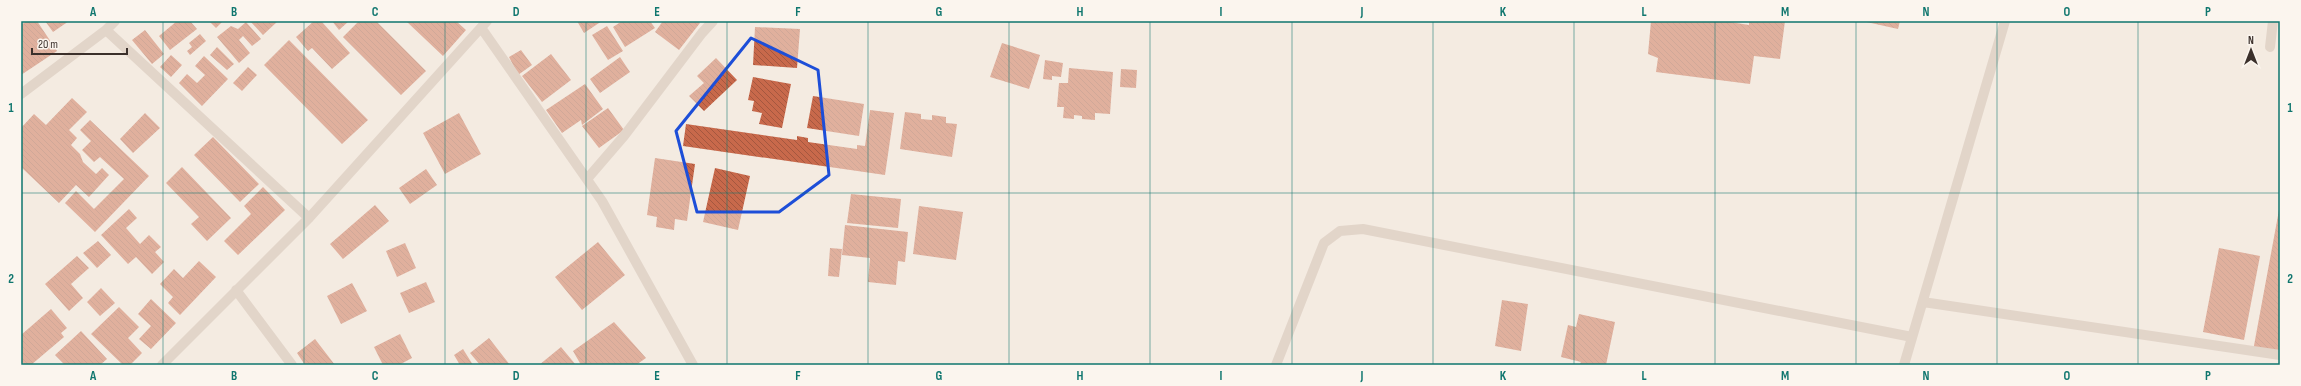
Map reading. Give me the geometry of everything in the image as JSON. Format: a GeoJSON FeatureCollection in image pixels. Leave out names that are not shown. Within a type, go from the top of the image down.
{"type":"FeatureCollection","features":[{"type":"Feature","properties":{"kind":"street"},"geometry":{"type":"LineString","coordinates":[[21,94],[106,30],[115,21]]}},
{"type":"Feature","properties":{"kind":"street"},"geometry":{"type":"LineString","coordinates":[[587,179],[624,136],[713,21]]}},
{"type":"Feature","properties":{"kind":"street"},"geometry":{"type":"LineString","coordinates":[[1904,365],[2005,21]]}},
{"type":"Feature","properties":{"kind":"street"},"geometry":{"type":"LineString","coordinates":[[2270,47],[2273,21]]}},
{"type":"Feature","properties":{"kind":"street"},"geometry":{"type":"LineString","coordinates":[[162,365],[309,218],[485,25],[602,201],[693,365]]}},
{"type":"Feature","properties":{"kind":"street"},"geometry":{"type":"LineString","coordinates":[[106,30],[309,218]]}},
{"type":"Feature","properties":{"kind":"street"},"geometry":{"type":"LineString","coordinates":[[1276,365],[1324,243],[1340,230],[1363,229],[1912,337]]}},
{"type":"Feature","properties":{"kind":"street"},"geometry":{"type":"LineString","coordinates":[[236,290],[292,365]]}},
{"type":"Feature","properties":{"kind":"street"},"geometry":{"type":"LineString","coordinates":[[1923,302],[2280,356]]}},
{"type":"Feature","properties":{"kind":"highlighted area"},"geometry":{"type":"Polygon","coordinates":[[[751,38],[818,70],[829,175],[779,212],[697,212],[676,131],[751,38]]]}},
{"type":"Feature","properties":{"kind":"building"},"geometry":{"type":"Polygon","coordinates":[[[27,21],[37,21],[57,51],[21,75],[21,25],[27,21]]]}},
{"type":"Feature","properties":{"kind":"building"},"geometry":{"type":"Polygon","coordinates":[[[45,21],[69,21],[53,32],[45,21]]]}},
{"type":"Feature","properties":{"kind":"building"},"geometry":{"type":"Polygon","coordinates":[[[177,21],[190,21],[197,29],[170,50],[159,36],[177,21]]]}},
{"type":"Feature","properties":{"kind":"building"},"geometry":{"type":"Polygon","coordinates":[[[209,21],[223,21],[216,28],[209,21]]]}},
{"type":"Feature","properties":{"kind":"building"},"geometry":{"type":"Polygon","coordinates":[[[250,21],[278,21],[263,35],[250,21]]]}},
{"type":"Feature","properties":{"kind":"building"},"geometry":{"type":"Polygon","coordinates":[[[314,21],[321,21],[350,53],[332,69],[312,48],[308,51],[296,37],[314,21]]]}},
{"type":"Feature","properties":{"kind":"building"},"geometry":{"type":"Polygon","coordinates":[[[332,21],[349,21],[339,30],[332,21]]]}},
{"type":"Feature","properties":{"kind":"building"},"geometry":{"type":"Polygon","coordinates":[[[359,21],[376,21],[426,71],[401,95],[343,37],[359,21]]]}},
{"type":"Feature","properties":{"kind":"building"},"geometry":{"type":"Polygon","coordinates":[[[406,21],[456,21],[466,30],[443,56],[406,21]]]}},
{"type":"Feature","properties":{"kind":"building"},"geometry":{"type":"Polygon","coordinates":[[[577,21],[602,21],[584,33],[577,21]]]}},
{"type":"Feature","properties":{"kind":"building"},"geometry":{"type":"Polygon","coordinates":[[[622,21],[650,21],[655,28],[625,47],[613,27],[622,21]]]}},
{"type":"Feature","properties":{"kind":"building"},"geometry":{"type":"Polygon","coordinates":[[[663,21],[698,21],[700,23],[679,50],[655,32],[663,21]]]}},
{"type":"Feature","properties":{"kind":"building"},"geometry":{"type":"Polygon","coordinates":[[[1651,21],[1724,21],[1749,25],[1749,21],[1785,21],[1780,59],[1754,56],[1750,84],[1656,72],[1658,58],[1648,54],[1651,21]]]}},
{"type":"Feature","properties":{"kind":"building"},"geometry":{"type":"Polygon","coordinates":[[[1862,21],[1900,21],[1898,29],[1862,21]]]}},
{"type":"Feature","properties":{"kind":"building"},"geometry":{"type":"Polygon","coordinates":[[[246,22],[261,39],[252,46],[243,36],[239,40],[250,53],[239,63],[217,37],[231,26],[238,29],[246,22]]]}},
{"type":"Feature","properties":{"kind":"building"},"geometry":{"type":"Polygon","coordinates":[[[607,26],[623,51],[608,60],[592,35],[607,26]]]}},
{"type":"Feature","properties":{"kind":"building"},"geometry":{"type":"Polygon","coordinates":[[[755,27],[800,29],[797,68],[753,65],[755,27]]]}},
{"type":"Feature","properties":{"kind":"building"},"geometry":{"type":"Polygon","coordinates":[[[145,30],[164,54],[152,64],[132,40],[145,30]]]}},
{"type":"Feature","properties":{"kind":"building"},"geometry":{"type":"Polygon","coordinates":[[[200,34],[206,41],[190,55],[187,51],[192,47],[189,43],[200,34]]]}},
{"type":"Feature","properties":{"kind":"building"},"geometry":{"type":"Polygon","coordinates":[[[289,40],[368,120],[342,144],[264,65],[289,40]]]}},
{"type":"Feature","properties":{"kind":"building"},"geometry":{"type":"Polygon","coordinates":[[[1002,43],[1040,55],[1029,89],[990,77],[1002,43]]]}},
{"type":"Feature","properties":{"kind":"building"},"geometry":{"type":"Polygon","coordinates":[[[217,47],[234,64],[227,70],[210,55],[217,47]]]}},
{"type":"Feature","properties":{"kind":"building"},"geometry":{"type":"Polygon","coordinates":[[[521,50],[532,65],[518,75],[509,57],[521,50]]]}},
{"type":"Feature","properties":{"kind":"building"},"geometry":{"type":"Polygon","coordinates":[[[551,54],[571,80],[542,102],[522,76],[551,54]]]}},
{"type":"Feature","properties":{"kind":"building"},"geometry":{"type":"Polygon","coordinates":[[[171,55],[182,65],[171,77],[160,67],[171,55]]]}},
{"type":"Feature","properties":{"kind":"building"},"geometry":{"type":"Polygon","coordinates":[[[204,56],[228,79],[202,106],[179,83],[187,74],[197,83],[205,75],[195,66],[204,56]]]}},
{"type":"Feature","properties":{"kind":"building"},"geometry":{"type":"Polygon","coordinates":[[[620,57],[630,72],[600,93],[590,79],[620,57]]]}},
{"type":"Feature","properties":{"kind":"building"},"geometry":{"type":"Polygon","coordinates":[[[716,58],[737,80],[704,111],[689,96],[704,83],[697,76],[716,58]]]}},
{"type":"Feature","properties":{"kind":"building"},"geometry":{"type":"Polygon","coordinates":[[[1045,60],[1063,63],[1061,77],[1052,76],[1052,80],[1043,79],[1045,60]]]}},
{"type":"Feature","properties":{"kind":"building"},"geometry":{"type":"Polygon","coordinates":[[[248,67],[257,75],[242,91],[233,83],[248,67]]]}},
{"type":"Feature","properties":{"kind":"building"},"geometry":{"type":"Polygon","coordinates":[[[1069,68],[1113,72],[1110,114],[1095,113],[1095,120],[1082,119],[1082,116],[1074,115],[1074,119],[1063,118],[1064,107],[1057,107],[1059,83],[1068,83],[1069,68]]]}},
{"type":"Feature","properties":{"kind":"building"},"geometry":{"type":"Polygon","coordinates":[[[1121,69],[1137,70],[1136,88],[1120,87],[1121,69]]]}},
{"type":"Feature","properties":{"kind":"building"},"geometry":{"type":"Polygon","coordinates":[[[753,77],[791,84],[782,128],[759,124],[762,113],[752,111],[754,101],[748,100],[753,77]]]}},
{"type":"Feature","properties":{"kind":"building"},"geometry":{"type":"Polygon","coordinates":[[[585,84],[603,109],[582,125],[581,120],[562,133],[546,110],[585,84]]]}},
{"type":"Feature","properties":{"kind":"building"},"geometry":{"type":"Polygon","coordinates":[[[813,96],[864,104],[859,136],[807,128],[813,96]]]}},
{"type":"Feature","properties":{"kind":"building"},"geometry":{"type":"Polygon","coordinates":[[[72,98],[87,112],[69,130],[77,138],[71,145],[80,154],[83,162],[96,174],[102,168],[109,175],[89,197],[76,185],[59,203],[21,167],[21,128],[34,114],[46,125],[72,98]]]}},
{"type":"Feature","properties":{"kind":"building"},"geometry":{"type":"Polygon","coordinates":[[[608,108],[624,130],[599,148],[582,126],[608,108]]]}},
{"type":"Feature","properties":{"kind":"building"},"geometry":{"type":"Polygon","coordinates":[[[870,110],[894,113],[885,175],[683,146],[686,124],[797,140],[797,136],[808,138],[808,142],[857,149],[857,145],[865,146],[870,110]]]}},
{"type":"Feature","properties":{"kind":"building"},"geometry":{"type":"Polygon","coordinates":[[[905,112],[921,114],[921,119],[932,120],[932,115],[946,117],[946,123],[957,124],[952,157],[900,149],[905,112]]]}},
{"type":"Feature","properties":{"kind":"building"},"geometry":{"type":"Polygon","coordinates":[[[145,113],[160,128],[133,153],[120,139],[145,113]]]}},
{"type":"Feature","properties":{"kind":"building"},"geometry":{"type":"Polygon","coordinates":[[[459,113],[481,154],[445,174],[423,133],[459,113]]]}},
{"type":"Feature","properties":{"kind":"building"},"geometry":{"type":"Polygon","coordinates":[[[90,120],[149,176],[95,232],[65,203],[76,191],[94,209],[124,179],[100,157],[94,162],[82,150],[91,141],[80,130],[90,120]]]}},
{"type":"Feature","properties":{"kind":"building"},"geometry":{"type":"Polygon","coordinates":[[[213,137],[259,184],[240,202],[194,155],[213,137]]]}},
{"type":"Feature","properties":{"kind":"building"},"geometry":{"type":"Polygon","coordinates":[[[655,158],[695,164],[687,221],[675,219],[674,230],[656,227],[657,217],[647,215],[655,158]]]}},
{"type":"Feature","properties":{"kind":"building"},"geometry":{"type":"Polygon","coordinates":[[[182,167],[231,218],[207,241],[191,224],[199,217],[166,183],[182,167]]]}},
{"type":"Feature","properties":{"kind":"building"},"geometry":{"type":"Polygon","coordinates":[[[715,168],[750,176],[738,230],[703,222],[715,168]]]}},
{"type":"Feature","properties":{"kind":"building"},"geometry":{"type":"Polygon","coordinates":[[[426,169],[437,185],[410,204],[399,188],[426,169]]]}},
{"type":"Feature","properties":{"kind":"building"},"geometry":{"type":"Polygon","coordinates":[[[263,187],[285,210],[238,255],[224,241],[251,214],[244,206],[263,187]]]}},
{"type":"Feature","properties":{"kind":"building"},"geometry":{"type":"Polygon","coordinates":[[[851,194],[901,199],[898,228],[847,223],[851,194]]]}},
{"type":"Feature","properties":{"kind":"building"},"geometry":{"type":"Polygon","coordinates":[[[375,205],[389,221],[343,259],[330,244],[375,205]]]}},
{"type":"Feature","properties":{"kind":"building"},"geometry":{"type":"Polygon","coordinates":[[[919,206],[963,212],[956,260],[913,254],[919,206]]]}},
{"type":"Feature","properties":{"kind":"building"},"geometry":{"type":"Polygon","coordinates":[[[129,209],[137,218],[126,228],[140,244],[149,235],[161,247],[155,252],[164,262],[152,274],[136,257],[128,264],[101,235],[129,209]]]}},
{"type":"Feature","properties":{"kind":"building"},"geometry":{"type":"Polygon","coordinates":[[[2280,210],[2280,355],[2253,351],[2280,210]]]}},
{"type":"Feature","properties":{"kind":"building"},"geometry":{"type":"Polygon","coordinates":[[[845,225],[908,232],[905,262],[898,261],[896,285],[868,282],[870,258],[842,255],[845,225]]]}},
{"type":"Feature","properties":{"kind":"building"},"geometry":{"type":"Polygon","coordinates":[[[98,241],[111,255],[97,268],[83,253],[98,241]]]}},
{"type":"Feature","properties":{"kind":"building"},"geometry":{"type":"Polygon","coordinates":[[[598,242],[625,275],[582,310],[555,277],[598,242]]]}},
{"type":"Feature","properties":{"kind":"building"},"geometry":{"type":"Polygon","coordinates":[[[405,243],[416,268],[397,277],[386,251],[405,243]]]}},
{"type":"Feature","properties":{"kind":"building"},"geometry":{"type":"Polygon","coordinates":[[[830,248],[842,249],[839,277],[828,276],[830,248]]]}},
{"type":"Feature","properties":{"kind":"building"},"geometry":{"type":"Polygon","coordinates":[[[2219,248],[2260,256],[2244,340],[2203,332],[2219,248]]]}},
{"type":"Feature","properties":{"kind":"building"},"geometry":{"type":"Polygon","coordinates":[[[77,256],[89,268],[71,284],[83,298],[69,311],[45,284],[77,256]]]}},
{"type":"Feature","properties":{"kind":"building"},"geometry":{"type":"Polygon","coordinates":[[[199,261],[216,277],[180,315],[168,303],[173,297],[160,284],[174,269],[183,278],[199,261]]]}},
{"type":"Feature","properties":{"kind":"building"},"geometry":{"type":"Polygon","coordinates":[[[426,282],[435,302],[409,313],[400,293],[426,282]]]}},
{"type":"Feature","properties":{"kind":"building"},"geometry":{"type":"Polygon","coordinates":[[[352,283],[367,311],[341,324],[327,296],[352,283]]]}},
{"type":"Feature","properties":{"kind":"building"},"geometry":{"type":"Polygon","coordinates":[[[101,288],[115,303],[100,316],[87,302],[101,288]]]}},
{"type":"Feature","properties":{"kind":"building"},"geometry":{"type":"Polygon","coordinates":[[[151,299],[176,323],[151,349],[139,339],[151,326],[138,314],[151,299]]]}},
{"type":"Feature","properties":{"kind":"building"},"geometry":{"type":"Polygon","coordinates":[[[1502,300],[1528,304],[1521,351],[1495,346],[1502,300]]]}},
{"type":"Feature","properties":{"kind":"building"},"geometry":{"type":"Polygon","coordinates":[[[119,307],[139,327],[128,338],[142,353],[130,365],[123,365],[91,334],[119,307]]]}},
{"type":"Feature","properties":{"kind":"building"},"geometry":{"type":"Polygon","coordinates":[[[51,309],[67,328],[61,333],[64,337],[31,365],[25,365],[21,361],[21,335],[51,309]]]}},
{"type":"Feature","properties":{"kind":"building"},"geometry":{"type":"Polygon","coordinates":[[[1579,314],[1615,322],[1606,365],[1579,365],[1581,362],[1561,357],[1568,325],[1576,327],[1579,314]]]}},
{"type":"Feature","properties":{"kind":"building"},"geometry":{"type":"Polygon","coordinates":[[[614,322],[646,358],[636,365],[581,365],[573,351],[614,322]]]}},
{"type":"Feature","properties":{"kind":"building"},"geometry":{"type":"Polygon","coordinates":[[[81,331],[107,359],[100,365],[65,365],[55,355],[81,331]]]}},
{"type":"Feature","properties":{"kind":"building"},"geometry":{"type":"Polygon","coordinates":[[[400,334],[412,358],[399,365],[383,365],[374,347],[400,334]]]}},
{"type":"Feature","properties":{"kind":"building"},"geometry":{"type":"Polygon","coordinates":[[[489,338],[510,365],[480,365],[470,353],[489,338]]]}},
{"type":"Feature","properties":{"kind":"building"},"geometry":{"type":"Polygon","coordinates":[[[315,339],[335,365],[305,365],[297,353],[315,339]]]}},
{"type":"Feature","properties":{"kind":"building"},"geometry":{"type":"Polygon","coordinates":[[[561,347],[576,365],[539,365],[561,347]]]}},
{"type":"Feature","properties":{"kind":"building"},"geometry":{"type":"Polygon","coordinates":[[[463,349],[473,365],[460,365],[454,355],[463,349]]]}}]}
